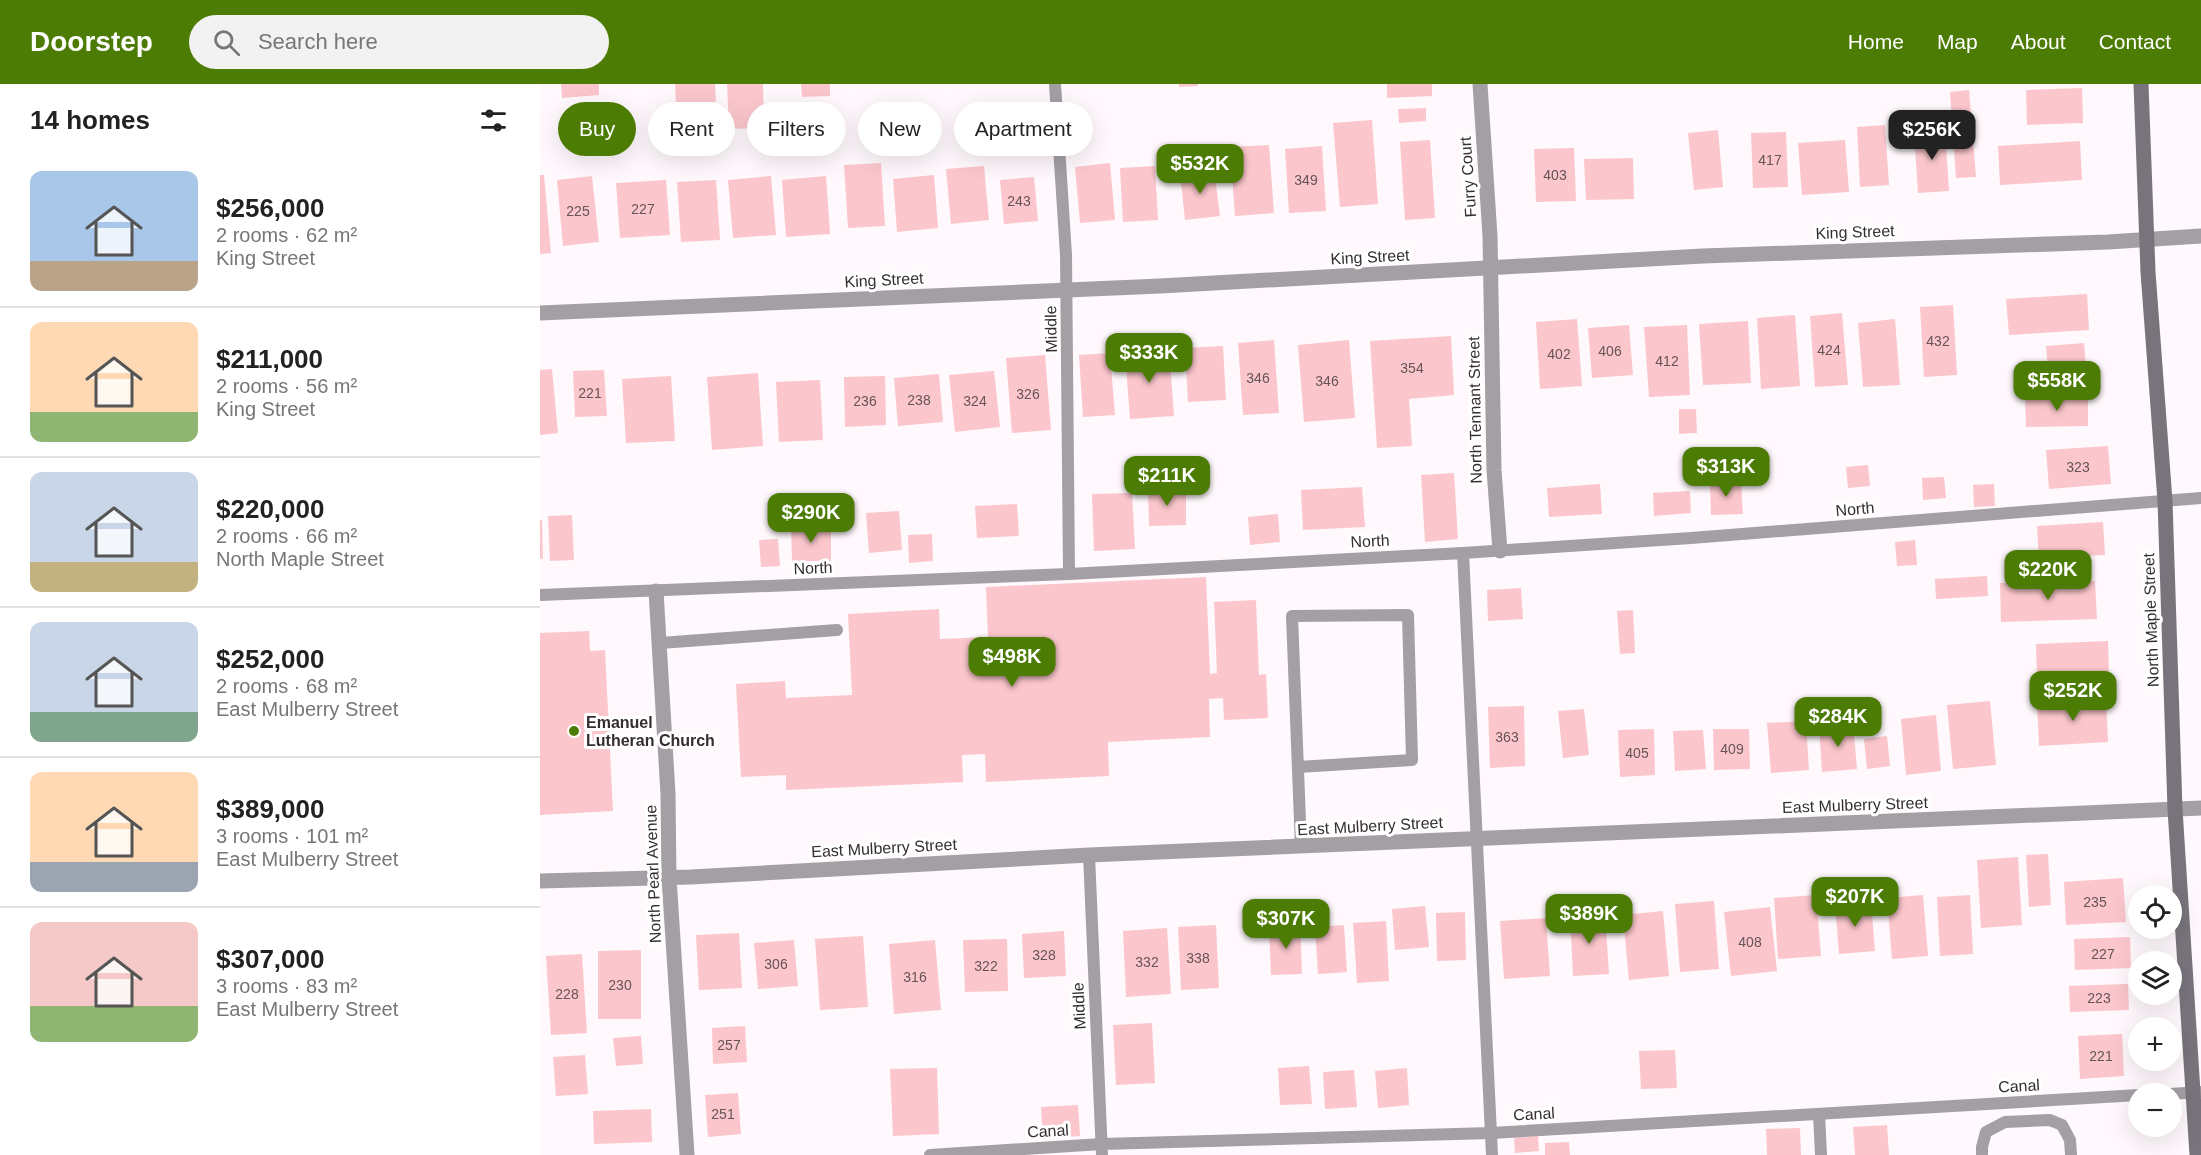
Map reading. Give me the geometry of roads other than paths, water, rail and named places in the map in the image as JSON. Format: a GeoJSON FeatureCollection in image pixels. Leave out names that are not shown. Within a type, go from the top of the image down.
{"type":"FeatureCollection","features":[{"type":"Feature","properties":{"kind":"street","name":"Furry Court"},"geometry":{"type":"LineString","coordinates":[[1480,84],[1491,268]]}},
{"type":"Feature","properties":{"kind":"street","name":"North Maple Street"},"geometry":{"type":"LineString","coordinates":[[2141,84],[2146,238],[2165,501],[2175,809],[2197,1092],[2197,1155]]}},
{"type":"Feature","properties":{"kind":"street","name":"King Street"},"geometry":{"type":"LineString","coordinates":[[540,313],[1067,290],[1714,256],[2108,242],[2201,236]]}},
{"type":"Feature","properties":{"kind":"street","name":"North Tennant Street"},"geometry":{"type":"LineString","coordinates":[[1491,268],[1494,470],[1500,551]]}},
{"type":"Feature","properties":{"kind":"street","name":"North Pearl Avenue"},"geometry":{"type":"LineString","coordinates":[[656,591],[668,794],[669,878],[687,1155]]}},
{"type":"Feature","properties":{"kind":"street","name":"East Mulberry Street"},"geometry":{"type":"LineString","coordinates":[[540,881],[669,878],[1089,855],[2201,808]]}},
{"type":"Feature","properties":{"kind":"lane","name":"Middle"},"geometry":{"type":"LineString","coordinates":[[1055,84],[1067,290],[1069,574]]}},
{"type":"Feature","properties":{"kind":"lane","name":"North"},"geometry":{"type":"LineString","coordinates":[[540,595],[1069,574],[1500,551],[2201,498]]}},
{"type":"Feature","properties":{"kind":"lane"},"geometry":{"type":"LineString","coordinates":[[1464,553],[1492,1155]]}},
{"type":"Feature","properties":{"kind":"lane"},"geometry":{"type":"LineString","coordinates":[[1298,767],[1412,760],[1407,615],[1292,616],[1301,847]]}},
{"type":"Feature","properties":{"kind":"lane"},"geometry":{"type":"LineString","coordinates":[[660,643],[837,630]]}},
{"type":"Feature","properties":{"kind":"lane","name":"Middle"},"geometry":{"type":"LineString","coordinates":[[1089,855],[1102,1150]]}},
{"type":"Feature","properties":{"kind":"lane"},"geometry":{"type":"LineString","coordinates":[[2182,1093],[2197,1092]]}},
{"type":"Feature","properties":{"kind":"lane","name":"Canal"},"geometry":{"type":"LineString","coordinates":[[930,1155],[1491,1134],[2128,1096]]}},
{"type":"Feature","properties":{"kind":"lane"},"geometry":{"type":"LineString","coordinates":[[1819,1114],[1821,1155]]}},
{"type":"Feature","properties":{"kind":"lane"},"geometry":{"type":"LineString","coordinates":[[1982,1155],[1986,1132],[2005,1122],[2050,1120],[2062,1125],[2070,1140],[2071,1155]]}},
{"type":"Feature","properties":{"kind":"place","name":"Emanuel Lutheran Church"},"geometry":{"type":"Point","coordinates":[574,731]}}]}
